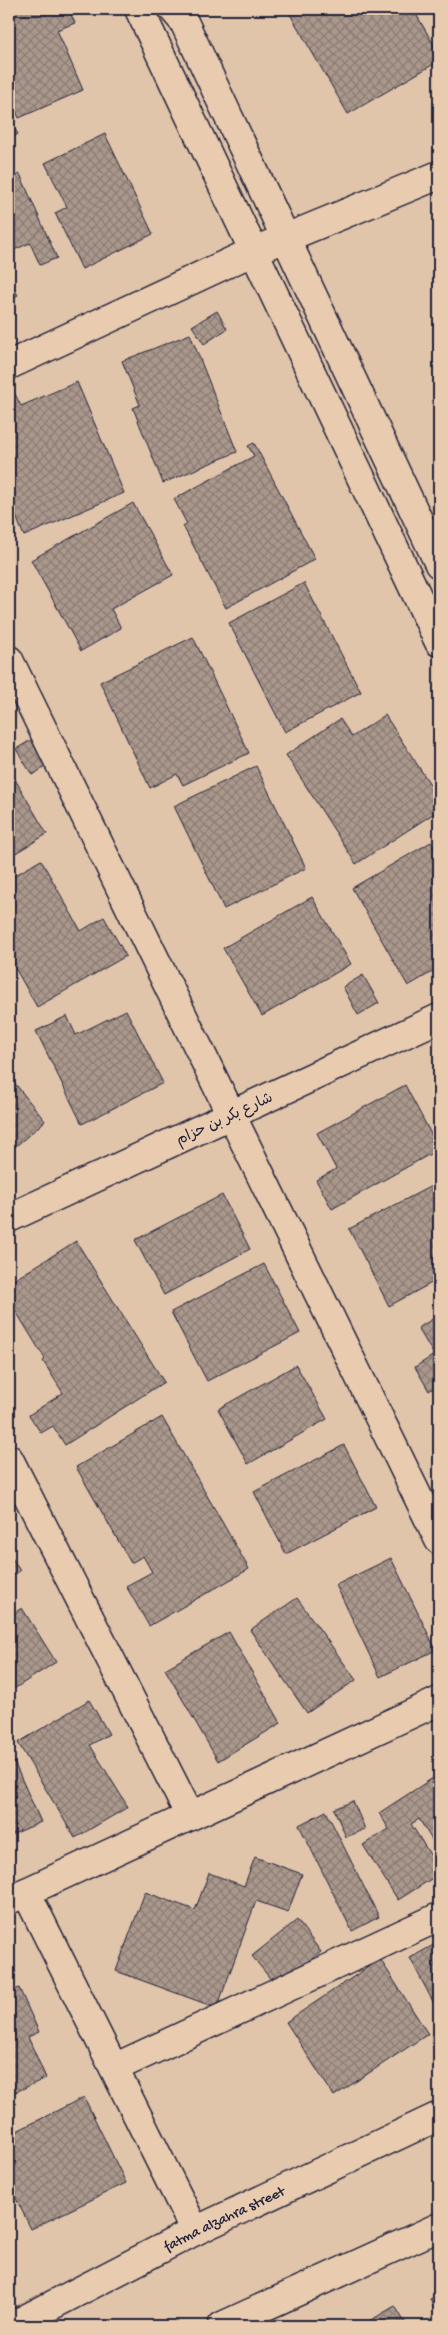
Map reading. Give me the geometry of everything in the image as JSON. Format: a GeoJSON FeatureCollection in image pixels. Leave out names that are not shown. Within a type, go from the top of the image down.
{"type":"FeatureCollection","features":[{"type":"Feature","properties":{"kind":"street"},"geometry":{"type":"LineString","coordinates":[[139,9],[439,642]]}},
{"type":"Feature","properties":{"kind":"street"},"geometry":{"type":"LineString","coordinates":[[173,9],[184,22],[439,564]]}},
{"type":"Feature","properties":{"kind":"street"},"geometry":{"type":"LineString","coordinates":[[9,365],[254,251],[439,175]]}},
{"type":"Feature","properties":{"kind":"street"},"geometry":{"type":"LineString","coordinates":[[9,660],[439,1540]]}},
{"type":"Feature","properties":{"kind":"street","name":"شارع بكر بن حزام"},"geometry":{"type":"LineString","coordinates":[[9,1218],[439,1018]]}},
{"type":"Feature","properties":{"kind":"street"},"geometry":{"type":"LineString","coordinates":[[9,1459],[190,1816]]}},
{"type":"Feature","properties":{"kind":"street"},"geometry":{"type":"LineString","coordinates":[[195,2231],[114,2068],[17,1896],[439,1700]]}},
{"type":"Feature","properties":{"kind":"street"},"geometry":{"type":"LineString","coordinates":[[114,2068],[439,1917]]}},
{"type":"Feature","properties":{"kind":"street","name":"fatma alzahra street"},"geometry":{"type":"LineString","coordinates":[[12,2326],[195,2231],[439,2116]]}},
{"type":"Feature","properties":{"kind":"street"},"geometry":{"type":"LineString","coordinates":[[222,2326],[439,2227]]}},
{"type":"Feature","properties":{"kind":"building"},"geometry":{"type":"Polygon","coordinates":[[[9,9],[68,9],[75,23],[57,30],[83,90],[19,118],[9,94],[9,9]]]}},
{"type":"Feature","properties":{"kind":"building"},"geometry":{"type":"Polygon","coordinates":[[[287,9],[425,9],[416,14],[439,54],[439,61],[348,114],[287,9]]]}},
{"type":"Feature","properties":{"kind":"building"},"geometry":{"type":"Polygon","coordinates":[[[9,120],[18,134],[9,140],[9,120]]]}},
{"type":"Feature","properties":{"kind":"building"},"geometry":{"type":"Polygon","coordinates":[[[105,134],[153,234],[82,269],[55,213],[67,207],[45,163],[105,134]]]}},
{"type":"Feature","properties":{"kind":"building"},"geometry":{"type":"Polygon","coordinates":[[[20,174],[57,258],[40,265],[30,243],[9,252],[9,179],[20,174]]]}},
{"type":"Feature","properties":{"kind":"building"},"geometry":{"type":"Polygon","coordinates":[[[9,282],[18,295],[9,301],[9,282]]]}},
{"type":"Feature","properties":{"kind":"building"},"geometry":{"type":"Polygon","coordinates":[[[217,311],[227,329],[204,344],[192,326],[217,311]]]}},
{"type":"Feature","properties":{"kind":"building"},"geometry":{"type":"Polygon","coordinates":[[[190,334],[237,452],[163,483],[133,408],[140,405],[122,361],[190,334]]]}},
{"type":"Feature","properties":{"kind":"building"},"geometry":{"type":"Polygon","coordinates":[[[77,382],[124,493],[24,536],[9,499],[9,396],[15,394],[21,406],[77,382]]]}},
{"type":"Feature","properties":{"kind":"building"},"geometry":{"type":"Polygon","coordinates":[[[254,443],[315,559],[226,608],[183,526],[187,524],[174,499],[254,456],[248,446],[254,443]]]}},
{"type":"Feature","properties":{"kind":"building"},"geometry":{"type":"Polygon","coordinates":[[[133,503],[173,575],[111,609],[121,628],[81,651],[31,560],[133,503]]]}},
{"type":"Feature","properties":{"kind":"building"},"geometry":{"type":"Polygon","coordinates":[[[304,583],[361,692],[285,732],[229,623],[304,583]]]}},
{"type":"Feature","properties":{"kind":"building"},"geometry":{"type":"Polygon","coordinates":[[[193,637],[249,753],[183,785],[177,774],[150,788],[100,682],[193,637]]]}},
{"type":"Feature","properties":{"kind":"building"},"geometry":{"type":"Polygon","coordinates":[[[385,715],[439,798],[439,810],[356,864],[286,755],[340,719],[352,737],[385,715]]]}},
{"type":"Feature","properties":{"kind":"building"},"geometry":{"type":"Polygon","coordinates":[[[41,734],[57,760],[32,775],[16,749],[41,734]]]}},
{"type":"Feature","properties":{"kind":"building"},"geometry":{"type":"Polygon","coordinates":[[[256,766],[306,868],[224,909],[174,806],[256,766]]]}},
{"type":"Feature","properties":{"kind":"building"},"geometry":{"type":"Polygon","coordinates":[[[9,769],[47,834],[9,857],[9,769]]]}},
{"type":"Feature","properties":{"kind":"building"},"geometry":{"type":"Polygon","coordinates":[[[431,842],[439,857],[439,968],[408,986],[352,888],[431,842]]]}},
{"type":"Feature","properties":{"kind":"building"},"geometry":{"type":"Polygon","coordinates":[[[41,860],[81,931],[104,917],[126,956],[37,1007],[9,957],[9,879],[41,860]]]}},
{"type":"Feature","properties":{"kind":"building"},"geometry":{"type":"Polygon","coordinates":[[[312,897],[351,964],[262,1016],[223,948],[312,897]]]}},
{"type":"Feature","properties":{"kind":"building"},"geometry":{"type":"Polygon","coordinates":[[[363,975],[379,1003],[358,1015],[343,987],[363,975]]]}},
{"type":"Feature","properties":{"kind":"building"},"geometry":{"type":"Polygon","coordinates":[[[126,1010],[163,1083],[82,1124],[36,1031],[67,1016],[76,1035],[126,1010]]]}},
{"type":"Feature","properties":{"kind":"building"},"geometry":{"type":"Polygon","coordinates":[[[9,1076],[45,1121],[9,1152],[9,1076]]]}},
{"type":"Feature","properties":{"kind":"building"},"geometry":{"type":"Polygon","coordinates":[[[405,1085],[439,1149],[332,1209],[316,1180],[336,1169],[317,1133],[405,1085]]]}},
{"type":"Feature","properties":{"kind":"building"},"geometry":{"type":"Polygon","coordinates":[[[439,1182],[439,1279],[389,1306],[349,1229],[439,1182]]]}},
{"type":"Feature","properties":{"kind":"building"},"geometry":{"type":"Polygon","coordinates":[[[222,1195],[250,1249],[164,1295],[135,1240],[222,1195]]]}},
{"type":"Feature","properties":{"kind":"building"},"geometry":{"type":"Polygon","coordinates":[[[76,1241],[164,1382],[65,1445],[53,1426],[41,1433],[29,1415],[63,1393],[43,1361],[45,1359],[9,1300],[9,1283],[76,1241]]]}},
{"type":"Feature","properties":{"kind":"building"},"geometry":{"type":"Polygon","coordinates":[[[264,1264],[300,1333],[207,1381],[171,1312],[264,1264]]]}},
{"type":"Feature","properties":{"kind":"building"},"geometry":{"type":"Polygon","coordinates":[[[439,1315],[439,1384],[429,1391],[415,1367],[434,1355],[418,1328],[439,1315]]]}},
{"type":"Feature","properties":{"kind":"building"},"geometry":{"type":"Polygon","coordinates":[[[296,1365],[327,1419],[248,1464],[218,1409],[296,1365]]]}},
{"type":"Feature","properties":{"kind":"building"},"geometry":{"type":"Polygon","coordinates":[[[162,1417],[249,1569],[149,1626],[126,1586],[152,1572],[143,1556],[131,1563],[76,1467],[162,1417]]]}},
{"type":"Feature","properties":{"kind":"building"},"geometry":{"type":"Polygon","coordinates":[[[344,1445],[376,1507],[286,1554],[254,1492],[344,1445]]]}},
{"type":"Feature","properties":{"kind":"building"},"geometry":{"type":"Polygon","coordinates":[[[9,1553],[20,1571],[9,1578],[9,1553]]]}},
{"type":"Feature","properties":{"kind":"building"},"geometry":{"type":"Polygon","coordinates":[[[391,1558],[436,1650],[380,1677],[336,1585],[391,1558]]]}},
{"type":"Feature","properties":{"kind":"building"},"geometry":{"type":"Polygon","coordinates":[[[297,1598],[356,1680],[307,1713],[250,1630],[297,1598]]]}},
{"type":"Feature","properties":{"kind":"building"},"geometry":{"type":"Polygon","coordinates":[[[22,1608],[56,1662],[9,1692],[9,1616],[22,1608]]]}},
{"type":"Feature","properties":{"kind":"building"},"geometry":{"type":"Polygon","coordinates":[[[229,1632],[281,1723],[218,1761],[165,1669],[229,1632]]]}},
{"type":"Feature","properties":{"kind":"building"},"geometry":{"type":"Polygon","coordinates":[[[89,1700],[109,1734],[90,1745],[128,1807],[75,1838],[18,1743],[89,1700]]]}},
{"type":"Feature","properties":{"kind":"building"},"geometry":{"type":"Polygon","coordinates":[[[9,1751],[41,1822],[9,1836],[9,1751]]]}},
{"type":"Feature","properties":{"kind":"building"},"geometry":{"type":"Polygon","coordinates":[[[439,1774],[439,1851],[419,1819],[411,1824],[439,1869],[439,1874],[398,1900],[363,1845],[389,1829],[379,1813],[439,1774]]]}},
{"type":"Feature","properties":{"kind":"building"},"geometry":{"type":"Polygon","coordinates":[[[353,1801],[365,1829],[346,1837],[334,1809],[353,1801]]]}},
{"type":"Feature","properties":{"kind":"building"},"geometry":{"type":"Polygon","coordinates":[[[326,1811],[379,1917],[352,1931],[299,1825],[326,1811]]]}},
{"type":"Feature","properties":{"kind":"building"},"geometry":{"type":"Polygon","coordinates":[[[255,1857],[302,1874],[288,1912],[256,1901],[217,2008],[116,1971],[145,1892],[195,1910],[209,1873],[244,1886],[255,1857]]]}},
{"type":"Feature","properties":{"kind":"building"},"geometry":{"type":"Polygon","coordinates":[[[297,1920],[321,1952],[277,1987],[252,1956],[297,1920]]]}},
{"type":"Feature","properties":{"kind":"building"},"geometry":{"type":"Polygon","coordinates":[[[439,1942],[439,2013],[410,1958],[439,1942]]]}},
{"type":"Feature","properties":{"kind":"building"},"geometry":{"type":"Polygon","coordinates":[[[380,1959],[428,2034],[334,2096],[286,2022],[380,1959]]]}},
{"type":"Feature","properties":{"kind":"building"},"geometry":{"type":"Polygon","coordinates":[[[19,1988],[39,2032],[28,2037],[46,2078],[9,2095],[9,1993],[19,1988]]]}},
{"type":"Feature","properties":{"kind":"building"},"geometry":{"type":"Polygon","coordinates":[[[84,2097],[126,2183],[31,2229],[9,2184],[9,2135],[84,2097]]]}},
{"type":"Feature","properties":{"kind":"building"},"geometry":{"type":"Polygon","coordinates":[[[439,2295],[439,2322],[430,2299],[439,2295]]]}},
{"type":"Feature","properties":{"kind":"building"},"geometry":{"type":"Polygon","coordinates":[[[395,2306],[407,2326],[361,2326],[395,2306]]]}}]}
